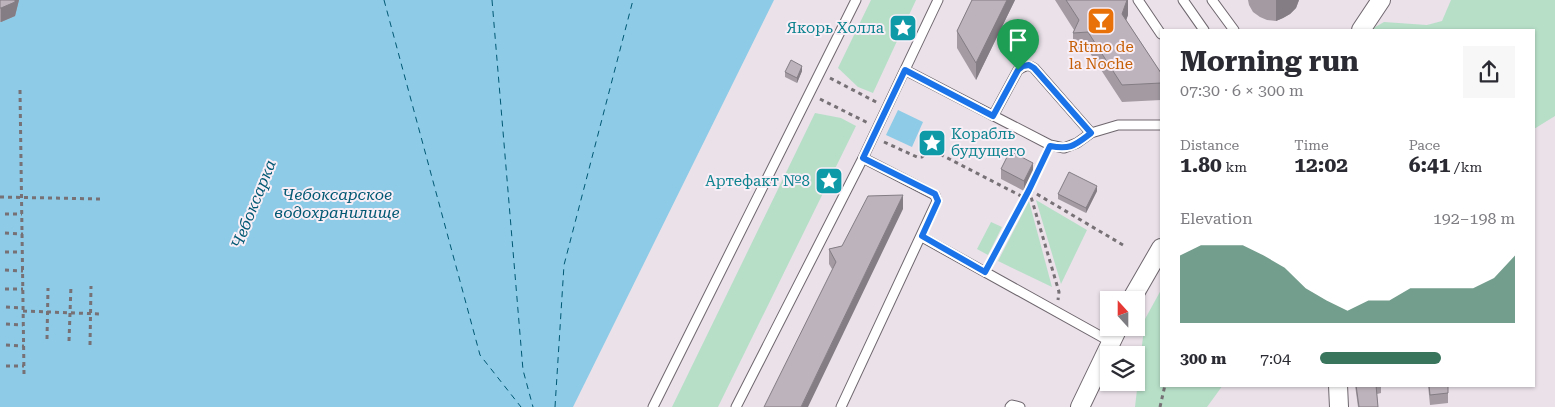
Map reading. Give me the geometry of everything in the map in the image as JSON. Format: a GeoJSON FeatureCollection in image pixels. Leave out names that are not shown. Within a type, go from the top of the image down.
{"type":"FeatureCollection","features":[{"type":"Feature","properties":{"kind":"street"},"geometry":{"type":"LineString","coordinates":[[1362,29],[1381,0]]}},
{"type":"Feature","properties":{"kind":"street"},"geometry":{"type":"LineString","coordinates":[[1136,291],[1160,250]]}},
{"type":"Feature","properties":{"kind":"street"},"geometry":{"type":"LineString","coordinates":[[1080,407],[1114,336]]}},
{"type":"Feature","properties":{"kind":"street"},"geometry":{"type":"LineString","coordinates":[[1338,387],[1339,407]]}},
{"type":"Feature","properties":{"kind":"lane"},"geometry":{"type":"LineString","coordinates":[[652,407],[856,0]]}},
{"type":"Feature","properties":{"kind":"lane"},"geometry":{"type":"LineString","coordinates":[[736,407],[863,158],[938,0]]}},
{"type":"Feature","properties":{"kind":"lane"},"geometry":{"type":"LineString","coordinates":[[1138,0],[1160,33]]}},
{"type":"Feature","properties":{"kind":"lane"},"geometry":{"type":"LineString","coordinates":[[1183,0],[1203,29]]}},
{"type":"Feature","properties":{"kind":"lane"},"geometry":{"type":"LineString","coordinates":[[1212,0],[1233,29]]}},
{"type":"Feature","properties":{"kind":"lane"},"geometry":{"type":"LineString","coordinates":[[993,116],[1018,70],[1023,66],[1029,65],[1034,68],[1091,133]]}},
{"type":"Feature","properties":{"kind":"lane"},"geometry":{"type":"LineString","coordinates":[[905,70],[1050,146],[1064,148],[1077,143],[1091,133],[1118,125],[1160,125]]}},
{"type":"Feature","properties":{"kind":"lane"},"geometry":{"type":"LineString","coordinates":[[841,407],[938,201],[935,194],[863,158]]}},
{"type":"Feature","properties":{"kind":"lane"},"geometry":{"type":"LineString","coordinates":[[922,236],[1056,312],[1100,329]]}},
{"type":"Feature","properties":{"kind":"lane"},"geometry":{"type":"LineString","coordinates":[[1010,407],[1020,407]]}},
{"type":"Feature","properties":{"kind":"path"},"geometry":{"type":"LineString","coordinates":[[820,72],[869,98]]}},
{"type":"Feature","properties":{"kind":"path"},"geometry":{"type":"LineString","coordinates":[[20,90],[24,374]]}},
{"type":"Feature","properties":{"kind":"path"},"geometry":{"type":"LineString","coordinates":[[809,94],[859,118]]}},
{"type":"Feature","properties":{"kind":"path"},"geometry":{"type":"LineString","coordinates":[[873,137],[917,157],[922,157],[930,149],[1025,198]]}},
{"type":"Feature","properties":{"kind":"path"},"geometry":{"type":"LineString","coordinates":[[985,272],[1025,198],[1050,146]]}},
{"type":"Feature","properties":{"kind":"path"},"geometry":{"type":"LineString","coordinates":[[1029,190],[1123,245]]}},
{"type":"Feature","properties":{"kind":"path"},"geometry":{"type":"LineString","coordinates":[[1029,190],[1059,292],[1056,312]]}},
{"type":"Feature","properties":{"kind":"path"},"geometry":{"type":"LineString","coordinates":[[0,197],[102,199]]}},
{"type":"Feature","properties":{"kind":"path"},"geometry":{"type":"LineString","coordinates":[[5,214],[22,214]]}},
{"type":"Feature","properties":{"kind":"path"},"geometry":{"type":"LineString","coordinates":[[5,233],[22,234]]}},
{"type":"Feature","properties":{"kind":"path"},"geometry":{"type":"LineString","coordinates":[[5,252],[23,252]]}},
{"type":"Feature","properties":{"kind":"path"},"geometry":{"type":"LineString","coordinates":[[5,270],[23,271]]}},
{"type":"Feature","properties":{"kind":"path"},"geometry":{"type":"LineString","coordinates":[[69,341],[71,285]]}},
{"type":"Feature","properties":{"kind":"path"},"geometry":{"type":"LineString","coordinates":[[90,345],[92,286]]}},
{"type":"Feature","properties":{"kind":"path"},"geometry":{"type":"LineString","coordinates":[[47,339],[48,288]]}},
{"type":"Feature","properties":{"kind":"path"},"geometry":{"type":"LineString","coordinates":[[5,289],[23,289]]}},
{"type":"Feature","properties":{"kind":"path"},"geometry":{"type":"LineString","coordinates":[[6,307],[101,314]]}},
{"type":"Feature","properties":{"kind":"path"},"geometry":{"type":"LineString","coordinates":[[6,324],[23,325]]}},
{"type":"Feature","properties":{"kind":"path"},"geometry":{"type":"LineString","coordinates":[[6,345],[24,346]]}},
{"type":"Feature","properties":{"kind":"path"},"geometry":{"type":"LineString","coordinates":[[6,366],[24,366]]}},
{"type":"Feature","properties":{"kind":"path"},"geometry":{"type":"LineString","coordinates":[[1160,407],[1165,387]]}},
{"type":"Feature","properties":{"kind":"green space"},"geometry":{"type":"Polygon","coordinates":[[[871,0],[916,0],[873,93],[858,87],[838,68],[871,0]]]}},
{"type":"Feature","properties":{"kind":"green space"},"geometry":{"type":"Polygon","coordinates":[[[1451,0],[1555,0],[1555,116],[1535,128],[1535,29],[1372,29],[1384,22],[1427,25],[1442,21],[1451,0]]]}},
{"type":"Feature","properties":{"kind":"green space"},"geometry":{"type":"Polygon","coordinates":[[[815,113],[841,118],[856,126],[718,407],[672,407],[815,113]]]}},
{"type":"Feature","properties":{"kind":"green space"},"geometry":{"type":"Polygon","coordinates":[[[1036,200],[1087,230],[1061,284],[1036,200]]]}},
{"type":"Feature","properties":{"kind":"green space"},"geometry":{"type":"Polygon","coordinates":[[[1029,201],[1052,287],[998,261],[1029,201]]]}},
{"type":"Feature","properties":{"kind":"green space"},"geometry":{"type":"Polygon","coordinates":[[[991,222],[1002,227],[988,255],[977,249],[991,222]]]}},
{"type":"Feature","properties":{"kind":"green space"},"geometry":{"type":"Polygon","coordinates":[[[1160,292],[1160,387],[1222,387],[1207,407],[1135,407],[1137,391],[1145,391],[1145,346],[1142,346],[1143,336],[1145,336],[1145,319],[1160,292]]]}},
{"type":"Feature","properties":{"kind":"water","name":"Чебоксарское водохранилище"},"geometry":{"type":"Polygon","coordinates":[[[0,0],[774,0],[573,407],[0,407],[0,0]]]}},
{"type":"Feature","properties":{"kind":"water"},"geometry":{"type":"Polygon","coordinates":[[[898,110],[923,122],[912,147],[886,135],[898,110]]]}},
{"type":"Feature","properties":{"kind":"building"},"geometry":{"type":"Polygon","coordinates":[[[0,0],[15,0],[15,2],[0,8],[0,0]]]}},
{"type":"Feature","properties":{"kind":"building"},"geometry":{"type":"Polygon","coordinates":[[[972,0],[1007,0],[976,63],[957,31],[972,0]]]}},
{"type":"Feature","properties":{"kind":"building"},"geometry":{"type":"Polygon","coordinates":[[[1066,0],[1127,0],[1122,14],[1160,71],[1160,83],[1122,85],[1088,32],[1073,33],[1079,20],[1066,0]]]}},
{"type":"Feature","properties":{"kind":"building"},"geometry":{"type":"Polygon","coordinates":[[[791,60],[802,66],[797,78],[785,72],[791,60]]]}},
{"type":"Feature","properties":{"kind":"building"},"geometry":{"type":"Polygon","coordinates":[[[1010,151],[1033,163],[1024,181],[1001,169],[1010,151]]]}},
{"type":"Feature","properties":{"kind":"building"},"geometry":{"type":"Polygon","coordinates":[[[1069,172],[1097,186],[1086,208],[1058,194],[1069,172]]]}},
{"type":"Feature","properties":{"kind":"building"},"geometry":{"type":"Polygon","coordinates":[[[903,195],[801,407],[764,407],[836,262],[829,249],[842,246],[868,196],[903,195]]]}},
{"type":"Feature","properties":{"kind":"building"},"geometry":{"type":"Polygon","coordinates":[[[1356,387],[1376,387],[1378,407],[1359,407],[1356,387]]]}},
{"type":"Feature","properties":{"kind":"building"},"geometry":{"type":"Polygon","coordinates":[[[1429,387],[1448,387],[1448,393],[1430,395],[1429,387]]]}},
{"type":"Feature","properties":{"kind":"ferry route"},"geometry":{"type":"LineString","coordinates":[[384,0],[480,355],[521,407]]}},
{"type":"Feature","properties":{"kind":"ferry route"},"geometry":{"type":"LineString","coordinates":[[492,0],[523,370],[533,407]]}},
{"type":"Feature","properties":{"kind":"ferry route"},"geometry":{"type":"LineString","coordinates":[[555,407],[564,265],[633,0]]}},
{"type":"Feature","properties":{"kind":"place","name":"Ritmo de la Noche"},"geometry":{"type":"Point","coordinates":[1101,21]}},
{"type":"Feature","properties":{"kind":"place","name":"Якорь Холла"},"geometry":{"type":"Point","coordinates":[903,28]}},
{"type":"Feature","properties":{"kind":"place","name":"Корабль будущего"},"geometry":{"type":"Point","coordinates":[932,143]}},
{"type":"Feature","properties":{"kind":"place","name":"Артефакт №8"},"geometry":{"type":"Point","coordinates":[829,181]}},
{"type":"Feature","properties":{"kind":"route"},"geometry":{"type":"LineString","coordinates":[[1029,65],[1034,68],[1091,133],[1077,143],[1064,148],[1050,146],[1029,190],[985,272],[922,236],[938,201],[935,194],[863,158],[905,70],[993,116],[1018,70],[1023,66],[1029,65]]}},
{"type":"Feature","properties":{"kind":"water label","name":"Чебоксарка"},"geometry":{"type":"Point","coordinates":[253,204]}}]}
